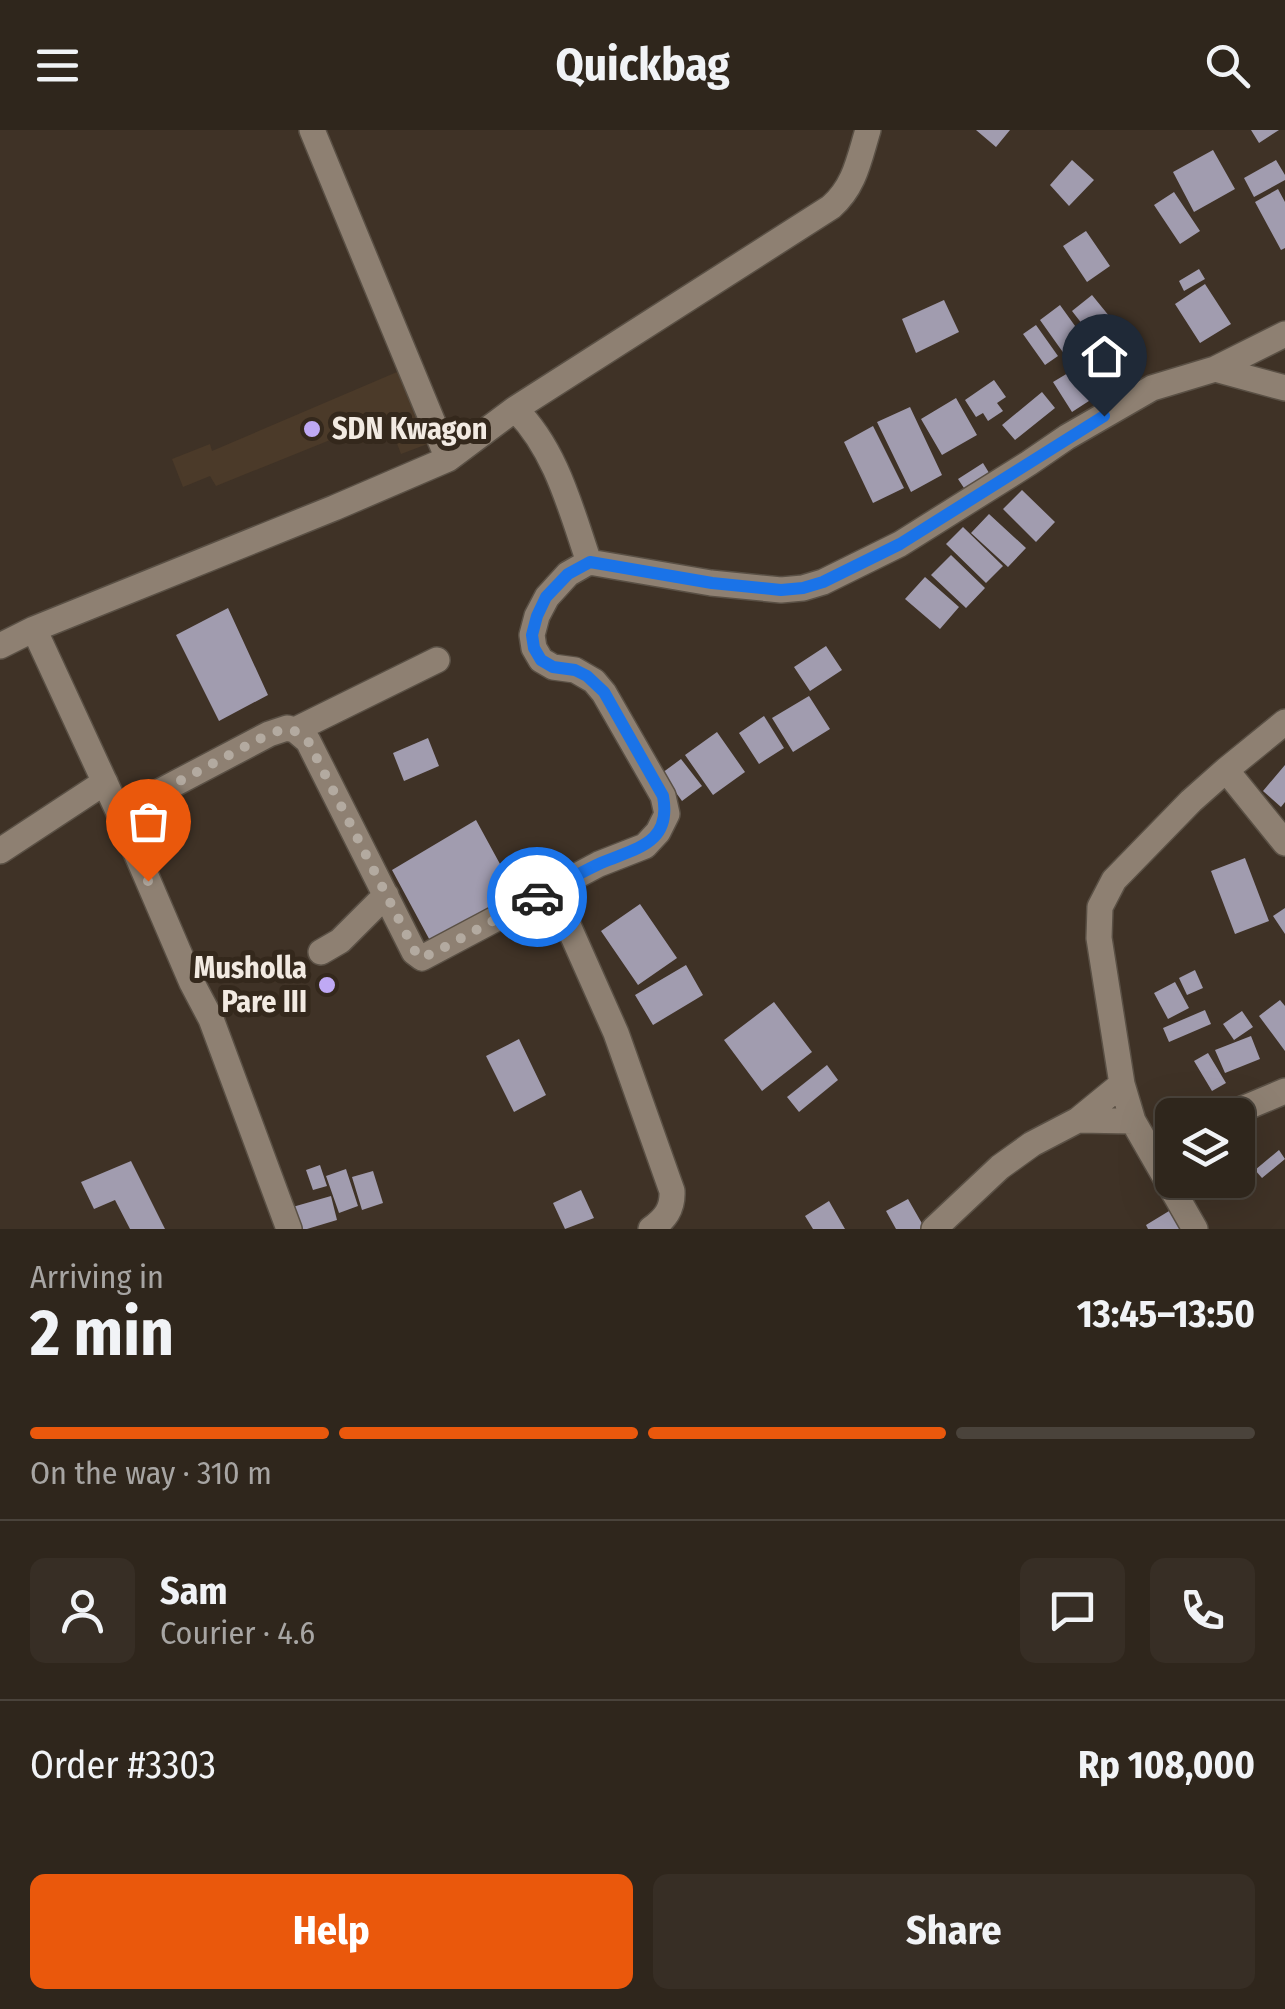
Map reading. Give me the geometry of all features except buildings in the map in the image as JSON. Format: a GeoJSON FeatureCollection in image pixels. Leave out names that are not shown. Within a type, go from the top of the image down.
{"type":"FeatureCollection","features":[{"type":"Feature","properties":{"kind":"street"},"geometry":{"type":"LineString","coordinates":[[312,130],[448,459]]}},
{"type":"Feature","properties":{"kind":"street"},"geometry":{"type":"LineString","coordinates":[[0,646],[34,628],[448,459],[515,410],[844,196],[868,130]]}},
{"type":"Feature","properties":{"kind":"street"},"geometry":{"type":"LineString","coordinates":[[119,813],[269,734],[287,728],[294,730],[308,741],[414,952],[422,958],[599,864],[645,846],[667,814],[663,796],[604,692],[587,676],[541,660],[534,648],[532,635],[537,616],[546,597],[568,574],[590,562],[712,583],[781,590],[823,582],[900,544],[1067,437],[1152,388],[1215,369],[1285,334]]}},
{"type":"Feature","properties":{"kind":"street"},"geometry":{"type":"LineString","coordinates":[[1215,369],[1285,388]]}},
{"type":"Feature","properties":{"kind":"street"},"geometry":{"type":"LineString","coordinates":[[515,410],[544,444],[590,562]]}},
{"type":"Feature","properties":{"kind":"street"},"geometry":{"type":"LineString","coordinates":[[34,628],[210,1018],[289,1229]]}},
{"type":"Feature","properties":{"kind":"street"},"geometry":{"type":"LineString","coordinates":[[294,730],[437,660]]}},
{"type":"Feature","properties":{"kind":"street"},"geometry":{"type":"LineString","coordinates":[[1155,1139],[1133,1122],[1122,1084],[1099,938],[1100,907],[1114,880],[1191,801],[1285,722]]}},
{"type":"Feature","properties":{"kind":"street"},"geometry":{"type":"LineString","coordinates":[[1226,770],[1285,843]]}},
{"type":"Feature","properties":{"kind":"street"},"geometry":{"type":"LineString","coordinates":[[0,851],[105,782]]}},
{"type":"Feature","properties":{"kind":"street"},"geometry":{"type":"LineString","coordinates":[[552,889],[616,1033],[669,1182],[672,1202],[652,1229]]}},
{"type":"Feature","properties":{"kind":"street"},"geometry":{"type":"LineString","coordinates":[[321,952],[340,942],[386,895]]}},
{"type":"Feature","properties":{"kind":"street"},"geometry":{"type":"LineString","coordinates":[[934,1229],[960,1217],[1000,1167],[1032,1144],[1078,1120],[1122,1084]]}},
{"type":"Feature","properties":{"kind":"street"},"geometry":{"type":"LineString","coordinates":[[1255,1104],[1285,1091]]}},
{"type":"Feature","properties":{"kind":"street"},"geometry":{"type":"LineString","coordinates":[[1078,1120],[1133,1122]]}},
{"type":"Feature","properties":{"kind":"street"},"geometry":{"type":"LineString","coordinates":[[1182,1198],[1194,1229]]}},
{"type":"Feature","properties":{"kind":"shaded area","name":"SDN Kwagon"},"geometry":{"type":"Polygon","coordinates":[[[411,366],[438,440],[401,454],[387,417],[216,486],[210,476],[183,487],[172,459],[210,444],[212,451],[411,366]]]}},
{"type":"Feature","properties":{"kind":"way so far"},"geometry":{"type":"LineString","coordinates":[[148,881],[119,813],[287,728],[308,741],[418,957],[432,954],[537,897]]}},
{"type":"Feature","properties":{"kind":"place","name":"SDN Kwagon"},"geometry":{"type":"Point","coordinates":[312,429]}},
{"type":"Feature","properties":{"kind":"place","name":"Musholla Pare III"},"geometry":{"type":"Point","coordinates":[327,985]}},
{"type":"Feature","properties":{"kind":"route"},"geometry":{"type":"LineString","coordinates":[[537,897],[599,864],[645,846],[667,814],[663,796],[604,692],[587,676],[541,660],[534,648],[532,635],[537,616],[546,597],[568,574],[590,562],[712,583],[781,590],[803,588],[900,544],[1104,416]]}}]}
